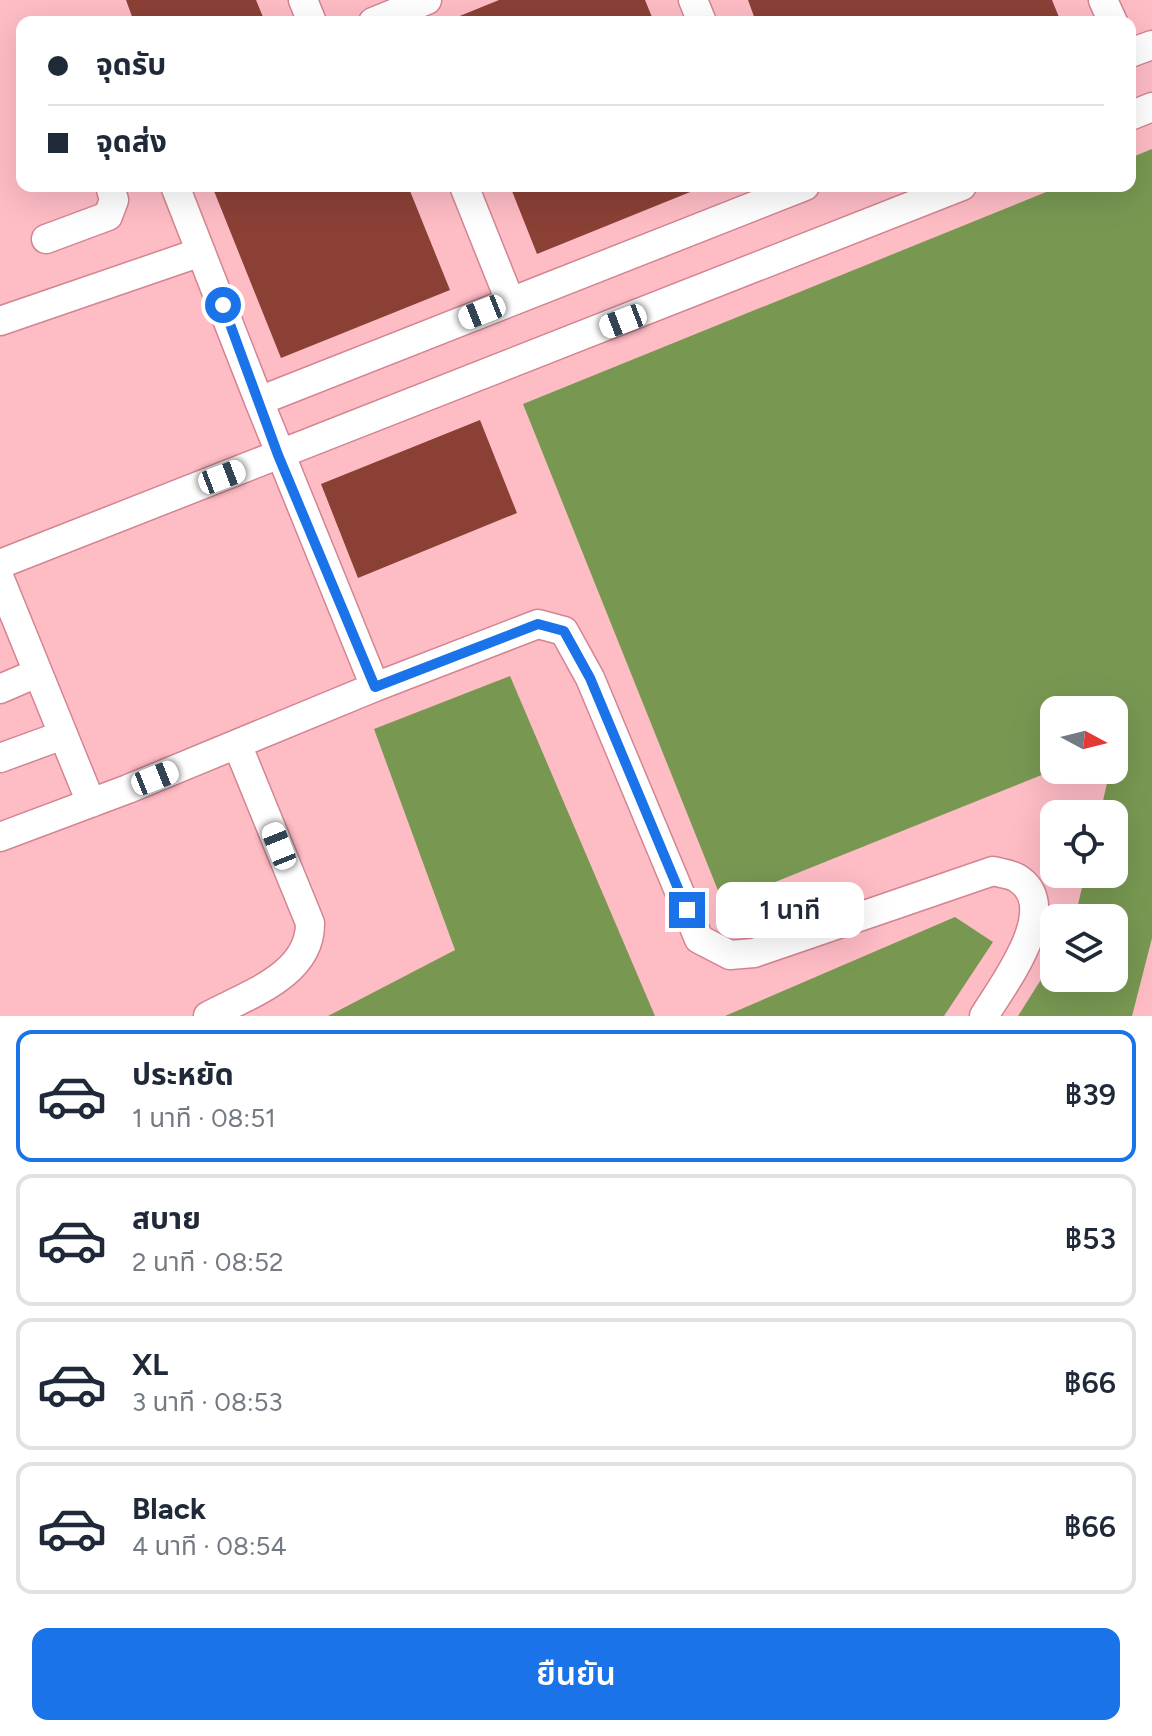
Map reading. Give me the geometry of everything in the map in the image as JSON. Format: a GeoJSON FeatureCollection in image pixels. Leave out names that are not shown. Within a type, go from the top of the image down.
{"type":"FeatureCollection","features":[{"type":"Feature","properties":{"kind":"lane"},"geometry":{"type":"LineString","coordinates":[[395,16],[427,0]]}},
{"type":"Feature","properties":{"kind":"lane"},"geometry":{"type":"LineString","coordinates":[[46,239],[108,216],[114,200],[112,192]]}},
{"type":"Feature","properties":{"kind":"lane"},"geometry":{"type":"LineString","coordinates":[[177,192],[278,455],[375,687]]}},
{"type":"Feature","properties":{"kind":"lane"},"geometry":{"type":"LineString","coordinates":[[466,192],[510,301]]}},
{"type":"Feature","properties":{"kind":"lane"},"geometry":{"type":"LineString","coordinates":[[0,564],[710,288],[947,192]]}},
{"type":"Feature","properties":{"kind":"lane"},"geometry":{"type":"LineString","coordinates":[[259,401],[770,193]]}},
{"type":"Feature","properties":{"kind":"lane"},"geometry":{"type":"LineString","coordinates":[[0,321],[201,252]]}},
{"type":"Feature","properties":{"kind":"lane"},"geometry":{"type":"LineString","coordinates":[[0,579],[11,640],[37,673],[91,803]]}},
{"type":"Feature","properties":{"kind":"lane"},"geometry":{"type":"LineString","coordinates":[[0,837],[538,624],[564,631],[590,678],[699,939],[730,955],[754,953],[993,871],[1018,878],[1033,898],[1032,935],[984,1016]]}},
{"type":"Feature","properties":{"kind":"lane"},"geometry":{"type":"LineString","coordinates":[[0,689],[37,673]]}},
{"type":"Feature","properties":{"kind":"lane"},"geometry":{"type":"LineString","coordinates":[[0,758],[63,735]]}},
{"type":"Feature","properties":{"kind":"lane"},"geometry":{"type":"LineString","coordinates":[[208,1016],[276,980],[300,959],[310,941],[310,923],[237,744]]}},
{"type":"Feature","properties":{"kind":"shaded area"},"geometry":{"type":"Polygon","coordinates":[[[1152,149],[1152,938],[1132,1016],[1018,1016],[1040,981],[1040,992],[1128,992],[1128,904],[1078,904],[1082,888],[1128,888],[1128,800],[1103,800],[1107,784],[1128,784],[1128,696],[1040,696],[1040,776],[723,903],[523,404],[1046,192],[1136,192],[1136,156],[1152,149]]]}},
{"type":"Feature","properties":{"kind":"shaded area"},"geometry":{"type":"Polygon","coordinates":[[[510,676],[655,1016],[328,1016],[455,950],[374,729],[510,676]]]}},
{"type":"Feature","properties":{"kind":"shaded area"},"geometry":{"type":"Polygon","coordinates":[[[955,917],[993,942],[944,1016],[725,1016],[955,917]]]}},
{"type":"Feature","properties":{"kind":"building"},"geometry":{"type":"Polygon","coordinates":[[[126,0],[256,0],[263,16],[132,16],[126,0]]]}},
{"type":"Feature","properties":{"kind":"building"},"geometry":{"type":"Polygon","coordinates":[[[499,0],[645,0],[652,16],[460,16],[499,0]]]}},
{"type":"Feature","properties":{"kind":"building"},"geometry":{"type":"Polygon","coordinates":[[[748,0],[1052,0],[1059,16],[754,16],[748,0]]]}},
{"type":"Feature","properties":{"kind":"building"},"geometry":{"type":"Polygon","coordinates":[[[214,192],[410,192],[450,290],[281,358],[214,192]]]}},
{"type":"Feature","properties":{"kind":"building"},"geometry":{"type":"Polygon","coordinates":[[[512,192],[690,192],[537,254],[512,192]]]}},
{"type":"Feature","properties":{"kind":"building"},"geometry":{"type":"Polygon","coordinates":[[[480,420],[517,513],[358,578],[321,484],[480,420]]]}},
{"type":"Feature","properties":{"kind":"route"},"geometry":{"type":"LineString","coordinates":[[223,305],[278,455],[375,687],[538,624],[564,631],[590,678],[687,910]]}}]}
